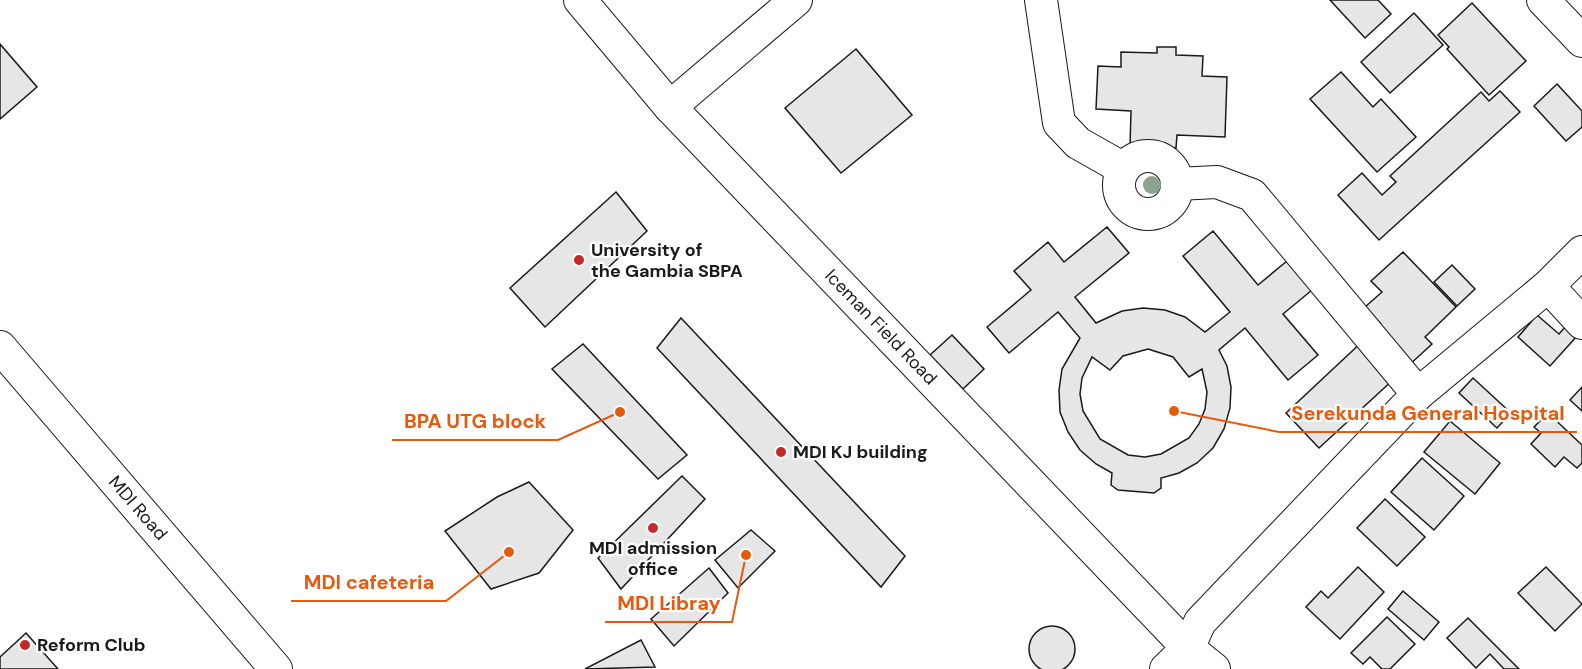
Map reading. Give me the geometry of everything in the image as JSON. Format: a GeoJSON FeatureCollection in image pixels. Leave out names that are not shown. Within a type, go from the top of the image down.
{"type":"FeatureCollection","features":[{"type":"Feature","properties":{"kind":"street","name":"Iceman Field Road"},"geometry":{"type":"LineString","coordinates":[[580,0],[670,107],[1188,648],[1214,669]]}},
{"type":"Feature","properties":{"kind":"street"},"geometry":{"type":"LineString","coordinates":[[670,107],[796,0]]}},
{"type":"Feature","properties":{"kind":"street"},"geometry":{"type":"LineString","coordinates":[[1041,0],[1059,123],[1078,143],[1124,169]]}},
{"type":"Feature","properties":{"kind":"street"},"geometry":{"type":"LineString","coordinates":[[1543,0],[1582,41]]}},
{"type":"Feature","properties":{"kind":"street"},"geometry":{"type":"LineString","coordinates":[[1138,158],[1156,158],[1171,167],[1177,184],[1176,193],[1165,208],[1149,214],[1140,213],[1125,203],[1120,195],[1119,186],[1124,169],[1138,158]]}},
{"type":"Feature","properties":{"kind":"street"},"geometry":{"type":"LineString","coordinates":[[1177,184],[1217,182],[1252,195],[1418,394]]}},
{"type":"Feature","properties":{"kind":"street"},"geometry":{"type":"LineString","coordinates":[[1166,669],[1188,648],[1200,622],[1418,394],[1548,286],[1582,252]]}},
{"type":"Feature","properties":{"kind":"street"},"geometry":{"type":"LineString","coordinates":[[1548,286],[1582,323]]}},
{"type":"Feature","properties":{"kind":"street","name":"MDI Road"},"geometry":{"type":"LineString","coordinates":[[0,347],[276,669]]}},
{"type":"Feature","properties":{"kind":"building"},"geometry":{"type":"Polygon","coordinates":[[[1330,0],[1378,0],[1391,14],[1365,38],[1330,0]]]}},
{"type":"Feature","properties":{"kind":"building"},"geometry":{"type":"Polygon","coordinates":[[[1472,3],[1526,61],[1489,95],[1447,49],[1449,47],[1438,35],[1472,3]]]}},
{"type":"Feature","properties":{"kind":"building"},"geometry":{"type":"Polygon","coordinates":[[[1414,13],[1443,45],[1390,93],[1361,62],[1414,13]]]}},
{"type":"Feature","properties":{"kind":"building"},"geometry":{"type":"Polygon","coordinates":[[[0,44],[37,87],[0,119],[0,44]]]}},
{"type":"Feature","properties":{"kind":"building"},"geometry":{"type":"Polygon","coordinates":[[[1157,47],[1176,47],[1176,55],[1203,56],[1202,76],[1227,77],[1225,137],[1177,135],[1176,148],[1130,147],[1131,111],[1096,109],[1098,66],[1121,67],[1121,52],[1157,53],[1157,47]]]}},
{"type":"Feature","properties":{"kind":"building"},"geometry":{"type":"Polygon","coordinates":[[[856,49],[912,115],[841,173],[785,108],[856,49]]]}},
{"type":"Feature","properties":{"kind":"building"},"geometry":{"type":"Polygon","coordinates":[[[1341,72],[1373,107],[1381,99],[1416,137],[1377,172],[1310,99],[1341,72]]]}},
{"type":"Feature","properties":{"kind":"building"},"geometry":{"type":"Polygon","coordinates":[[[1557,84],[1582,111],[1582,127],[1566,141],[1534,106],[1557,84]]]}},
{"type":"Feature","properties":{"kind":"building"},"geometry":{"type":"Polygon","coordinates":[[[1500,91],[1520,112],[1379,240],[1338,195],[1362,173],[1382,195],[1396,182],[1390,176],[1481,92],[1489,101],[1500,91]]]}},
{"type":"Feature","properties":{"kind":"building","name":"University of the Gambia SBPA"},"geometry":{"type":"Polygon","coordinates":[[[616,192],[647,231],[545,327],[510,288],[616,192]]]}},
{"type":"Feature","properties":{"kind":"building"},"geometry":{"type":"Polygon","coordinates":[[[1107,227],[1129,253],[1075,297],[1096,323],[1122,311],[1143,308],[1165,310],[1185,317],[1205,332],[1230,312],[1183,256],[1213,231],[1258,285],[1287,261],[1312,290],[1283,314],[1318,355],[1288,380],[1245,328],[1219,350],[1227,366],[1231,387],[1230,408],[1224,429],[1213,448],[1197,463],[1179,473],[1161,478],[1161,488],[1154,493],[1118,490],[1111,485],[1112,473],[1096,464],[1080,450],[1068,432],[1060,412],[1059,390],[1062,369],[1080,338],[1058,312],[1009,353],[987,327],[1031,290],[1014,271],[1048,242],[1064,262],[1107,227]],[[1148,349],[1123,356],[1110,370],[1092,357],[1082,378],[1080,394],[1083,411],[1100,439],[1128,455],[1145,457],[1161,454],[1189,438],[1199,424],[1205,409],[1207,392],[1202,369],[1189,377],[1173,357],[1148,349]]]}},
{"type":"Feature","properties":{"kind":"building"},"geometry":{"type":"Polygon","coordinates":[[[1403,252],[1456,307],[1425,337],[1432,344],[1319,448],[1286,413],[1381,324],[1365,307],[1382,292],[1371,281],[1403,252]]]}},
{"type":"Feature","properties":{"kind":"building"},"geometry":{"type":"Polygon","coordinates":[[[1452,265],[1475,289],[1457,306],[1434,282],[1452,265]]]}},
{"type":"Feature","properties":{"kind":"building"},"geometry":{"type":"Polygon","coordinates":[[[1537,315],[1559,334],[1566,326],[1577,336],[1550,366],[1518,337],[1537,315]]]}},
{"type":"Feature","properties":{"kind":"building","name":"MDI KJ building"},"geometry":{"type":"Polygon","coordinates":[[[681,318],[905,556],[881,587],[657,348],[681,318]]]}},
{"type":"Feature","properties":{"kind":"building"},"geometry":{"type":"Polygon","coordinates":[[[952,335],[984,369],[963,389],[930,355],[952,335]]]}},
{"type":"Feature","properties":{"kind":"building"},"geometry":{"type":"Polygon","coordinates":[[[583,344],[687,455],[658,479],[552,369],[583,344]]]}},
{"type":"Feature","properties":{"kind":"building"},"geometry":{"type":"Polygon","coordinates":[[[1473,378],[1511,413],[1497,428],[1459,393],[1473,378]]]}},
{"type":"Feature","properties":{"kind":"building"},"geometry":{"type":"Polygon","coordinates":[[[1582,387],[1582,411],[1570,400],[1582,387]]]}},
{"type":"Feature","properties":{"kind":"building"},"geometry":{"type":"Polygon","coordinates":[[[1548,413],[1582,445],[1582,463],[1577,468],[1564,457],[1555,467],[1531,444],[1541,433],[1534,427],[1548,413]]]}},
{"type":"Feature","properties":{"kind":"building"},"geometry":{"type":"Polygon","coordinates":[[[1450,421],[1500,463],[1475,494],[1424,452],[1450,421]]]}},
{"type":"Feature","properties":{"kind":"building"},"geometry":{"type":"Polygon","coordinates":[[[1422,458],[1464,496],[1434,530],[1391,492],[1422,458]]]}},
{"type":"Feature","properties":{"kind":"building","name":"MDI admission office"},"geometry":{"type":"Polygon","coordinates":[[[682,476],[705,499],[621,589],[598,558],[682,476]]]}},
{"type":"Feature","properties":{"kind":"building"},"geometry":{"type":"Polygon","coordinates":[[[529,482],[573,530],[539,573],[491,589],[445,531],[497,497],[529,482]]]}},
{"type":"Feature","properties":{"kind":"building"},"geometry":{"type":"Polygon","coordinates":[[[1385,499],[1425,537],[1397,566],[1357,528],[1385,499]]]}},
{"type":"Feature","properties":{"kind":"building"},"geometry":{"type":"Polygon","coordinates":[[[751,530],[775,551],[738,588],[715,560],[751,530]]]}},
{"type":"Feature","properties":{"kind":"building"},"geometry":{"type":"Polygon","coordinates":[[[1358,567],[1384,592],[1340,639],[1306,607],[1321,591],[1328,598],[1358,567]]]}},
{"type":"Feature","properties":{"kind":"building"},"geometry":{"type":"Polygon","coordinates":[[[1546,567],[1582,604],[1555,631],[1518,593],[1546,567]]]}},
{"type":"Feature","properties":{"kind":"building"},"geometry":{"type":"Polygon","coordinates":[[[709,568],[728,593],[674,646],[651,619],[709,568]]]}},
{"type":"Feature","properties":{"kind":"building"},"geometry":{"type":"Polygon","coordinates":[[[1403,591],[1439,622],[1424,640],[1388,609],[1403,591]]]}},
{"type":"Feature","properties":{"kind":"building"},"geometry":{"type":"Polygon","coordinates":[[[1387,617],[1415,644],[1390,669],[1382,669],[1370,657],[1363,664],[1351,653],[1387,617]]]}},
{"type":"Feature","properties":{"kind":"building"},"geometry":{"type":"Polygon","coordinates":[[[1468,618],[1519,669],[1504,669],[1490,654],[1476,668],[1447,638],[1468,618]]]}},
{"type":"Feature","properties":{"kind":"building"},"geometry":{"type":"Polygon","coordinates":[[[1052,626],[1068,633],[1075,649],[1068,665],[1052,672],[1036,665],[1029,649],[1036,633],[1052,626]]]}},
{"type":"Feature","properties":{"kind":"building","name":"Reform Club"},"geometry":{"type":"Polygon","coordinates":[[[26,633],[58,669],[0,669],[0,657],[26,633]]]}},
{"type":"Feature","properties":{"kind":"building"},"geometry":{"type":"Polygon","coordinates":[[[641,640],[655,667],[585,669],[641,640]]]}},
{"type":"Feature","properties":{"kind":"place","name":"University of the Gambia SBPA"},"geometry":{"type":"Point","coordinates":[579,260]}},
{"type":"Feature","properties":{"kind":"place","name":"Serekunda General Hospital"},"geometry":{"type":"Point","coordinates":[1174,411]}},
{"type":"Feature","properties":{"kind":"place","name":"BPA UTG block"},"geometry":{"type":"Point","coordinates":[620,412]}},
{"type":"Feature","properties":{"kind":"place","name":"MDI KJ building"},"geometry":{"type":"Point","coordinates":[781,452]}},
{"type":"Feature","properties":{"kind":"place","name":"MDI admission office"},"geometry":{"type":"Point","coordinates":[653,528]}},
{"type":"Feature","properties":{"kind":"place","name":"MDI cafeteria"},"geometry":{"type":"Point","coordinates":[509,552]}},
{"type":"Feature","properties":{"kind":"place","name":"MDI Libray"},"geometry":{"type":"Point","coordinates":[746,555]}},
{"type":"Feature","properties":{"kind":"place","name":"Reform Club"},"geometry":{"type":"Point","coordinates":[25,645]}}]}
